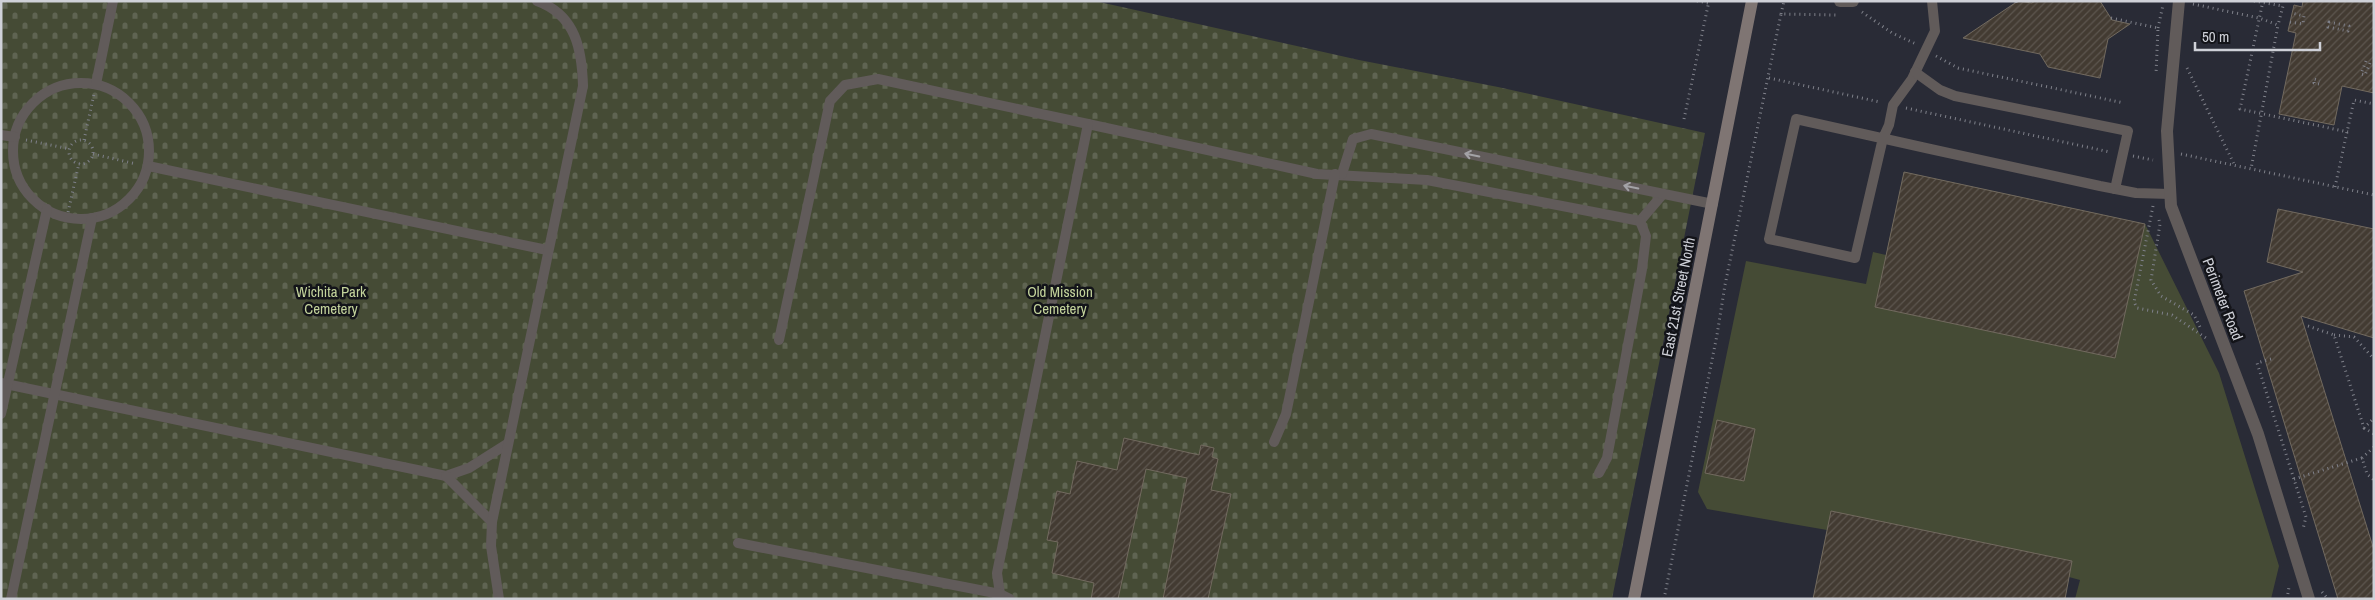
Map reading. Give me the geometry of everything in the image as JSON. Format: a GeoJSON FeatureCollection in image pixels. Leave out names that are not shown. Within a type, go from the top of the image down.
{"type":"FeatureCollection","features":[{"type":"Feature","properties":{"kind":"main road","name":"East 21st Street North"},"geometry":{"type":"LineString","coordinates":[[1634,599],[1752,1]]}},
{"type":"Feature","properties":{"kind":"street"},"geometry":{"type":"LineString","coordinates":[[1840,1],[1854,7]]}},
{"type":"Feature","properties":{"kind":"street","name":"Perimeter Road"},"geometry":{"type":"LineString","coordinates":[[2188,2],[2166,131],[2171,206],[2258,434],[2309,599]]}},
{"type":"Feature","properties":{"kind":"lane"},"geometry":{"type":"LineString","coordinates":[[96,84],[113,1]]}},
{"type":"Feature","properties":{"kind":"lane"},"geometry":{"type":"LineString","coordinates":[[499,599],[492,546],[492,522],[547,250],[583,86],[579,46],[567,23],[558,13],[537,1]]}},
{"type":"Feature","properties":{"kind":"lane"},"geometry":{"type":"LineString","coordinates":[[1932,1],[1935,31],[1915,72],[1893,105],[1889,125],[1883,138],[1855,258],[1770,239],[1796,119],[1883,138],[2115,189],[2136,193],[2170,194]]}},
{"type":"Feature","properties":{"kind":"lane"},"geometry":{"type":"LineString","coordinates":[[1915,72],[1940,90],[1955,96],[2128,131],[2115,189]]}},
{"type":"Feature","properties":{"kind":"lane"},"geometry":{"type":"LineString","coordinates":[[779,340],[830,101],[844,85],[878,79],[1317,174],[1428,180],[1640,221]]}},
{"type":"Feature","properties":{"kind":"lane"},"geometry":{"type":"LineString","coordinates":[[69,84],[96,84],[118,93],[136,109],[146,130],[149,142],[148,166],[140,185],[128,201],[117,209],[92,218],[67,218],[47,210],[29,194],[17,173],[14,149],[15,137],[25,112],[44,94],[69,84]]}},
{"type":"Feature","properties":{"kind":"lane"},"geometry":{"type":"LineString","coordinates":[[738,543],[1005,597],[997,573],[1088,124]]}},
{"type":"Feature","properties":{"kind":"lane"},"geometry":{"type":"LineString","coordinates":[[1,134],[15,137]]}},
{"type":"Feature","properties":{"kind":"lane"},"geometry":{"type":"LineString","coordinates":[[1274,442],[1286,414],[1338,174],[1353,139],[1371,134],[1713,204]]}},
{"type":"Feature","properties":{"kind":"lane"},"geometry":{"type":"LineString","coordinates":[[148,166],[547,250]]}},
{"type":"Feature","properties":{"kind":"lane"},"geometry":{"type":"LineString","coordinates":[[1640,221],[1663,194]]}},
{"type":"Feature","properties":{"kind":"lane"},"geometry":{"type":"LineString","coordinates":[[1,414],[4,383],[47,210]]}},
{"type":"Feature","properties":{"kind":"lane"},"geometry":{"type":"LineString","coordinates":[[11,599],[92,218]]}},
{"type":"Feature","properties":{"kind":"lane"},"geometry":{"type":"LineString","coordinates":[[1600,473],[1607,458],[1642,269],[1646,236],[1640,221]]}},
{"type":"Feature","properties":{"kind":"lane"},"geometry":{"type":"LineString","coordinates":[[4,383],[446,476],[469,468],[507,444]]}},
{"type":"Feature","properties":{"kind":"lane"},"geometry":{"type":"LineString","coordinates":[[446,476],[492,522]]}},
{"type":"Feature","properties":{"kind":"path"},"geometry":{"type":"LineString","coordinates":[[1684,119],[1709,2],[1696,1]]}},
{"type":"Feature","properties":{"kind":"path"},"geometry":{"type":"LineString","coordinates":[[1664,599],[1717,335],[1725,285],[1784,1]]}},
{"type":"Feature","properties":{"kind":"path"},"geometry":{"type":"LineString","coordinates":[[2158,28],[2163,1]]}},
{"type":"Feature","properties":{"kind":"path"},"geometry":{"type":"LineString","coordinates":[[2251,169],[2282,6],[2254,1]]}},
{"type":"Feature","properties":{"kind":"path"},"geometry":{"type":"LineString","coordinates":[[2190,11],[2188,2],[2259,18],[2278,25]]}},
{"type":"Feature","properties":{"kind":"path"},"geometry":{"type":"LineString","coordinates":[[2263,2],[2240,109],[2348,132]]}},
{"type":"Feature","properties":{"kind":"path"},"geometry":{"type":"LineString","coordinates":[[1854,7],[1864,11],[1880,26],[1926,49],[1958,68],[2124,103]]}},
{"type":"Feature","properties":{"kind":"path"},"geometry":{"type":"LineString","coordinates":[[2290,22],[2303,24],[2304,16],[2292,13]]}},
{"type":"Feature","properties":{"kind":"path"},"geometry":{"type":"LineString","coordinates":[[1781,14],[1839,15]]}},
{"type":"Feature","properties":{"kind":"path"},"geometry":{"type":"LineString","coordinates":[[2330,22],[2349,26],[2348,31],[2328,27],[2330,22]]}},
{"type":"Feature","properties":{"kind":"path"},"geometry":{"type":"LineString","coordinates":[[2185,76],[2186,66],[2235,166]]}},
{"type":"Feature","properties":{"kind":"path"},"geometry":{"type":"LineString","coordinates":[[1768,78],[2153,160]]}},
{"type":"Feature","properties":{"kind":"path"},"geometry":{"type":"LineString","coordinates":[[84,140],[96,84]]}},
{"type":"Feature","properties":{"kind":"path"},"geometry":{"type":"LineString","coordinates":[[2335,187],[2354,100],[2374,104]]}},
{"type":"Feature","properties":{"kind":"path"},"geometry":{"type":"LineString","coordinates":[[15,137],[70,149]]}},
{"type":"Feature","properties":{"kind":"path"},"geometry":{"type":"LineString","coordinates":[[78,140],[84,140],[91,145],[93,154],[88,162],[79,163],[71,158],[70,149],[78,140]]}},
{"type":"Feature","properties":{"kind":"path"},"geometry":{"type":"LineString","coordinates":[[2182,145],[2181,154],[2374,195]]}},
{"type":"Feature","properties":{"kind":"path"},"geometry":{"type":"LineString","coordinates":[[93,154],[148,166]]}},
{"type":"Feature","properties":{"kind":"path"},"geometry":{"type":"LineString","coordinates":[[67,218],[79,163]]}},
{"type":"Feature","properties":{"kind":"path"},"geometry":{"type":"LineString","coordinates":[[2154,203],[2134,302],[2137,308],[2172,315],[2206,338],[2210,345]]}},
{"type":"Feature","properties":{"kind":"path"},"geometry":{"type":"LineString","coordinates":[[2308,326],[2334,335],[2354,337],[2374,359]]}},
{"type":"Feature","properties":{"kind":"path"},"geometry":{"type":"LineString","coordinates":[[2334,335],[2364,428],[2374,434]]}},
{"type":"Feature","properties":{"kind":"path"},"geometry":{"type":"LineString","coordinates":[[2271,359],[2257,363],[2306,517],[2302,530]]}},
{"type":"Feature","properties":{"kind":"path"},"geometry":{"type":"LineString","coordinates":[[2364,428],[2374,418]]}},
{"type":"Feature","properties":{"kind":"path"},"geometry":{"type":"LineString","coordinates":[[2294,479],[2362,458],[2374,447]]}},
{"type":"Feature","properties":{"kind":"path"},"geometry":{"type":"LineString","coordinates":[[2362,458],[2367,474],[2374,480]]}},
{"type":"Feature","properties":{"kind":"path"},"geometry":{"type":"LineString","coordinates":[[2287,580],[2289,590],[2287,599]]}},
{"type":"Feature","properties":{"kind":"path"},"geometry":{"type":"LineString","coordinates":[[2319,583],[2322,592],[2328,599]]}},
{"type":"Feature","properties":{"kind":"green space"},"geometry":{"type":"Polygon","coordinates":[[[1,1],[1095,1],[1359,60],[1498,87],[1705,133],[1612,599],[1,599],[1,1]]]}},
{"type":"Feature","properties":{"kind":"green space"},"geometry":{"type":"Polygon","coordinates":[[[1904,172],[2145,224],[2219,373],[2279,566],[2271,599],[2075,599],[2080,580],[2069,577],[2065,599],[1813,599],[1827,530],[1707,509],[1698,492],[1746,261],[1866,284],[1873,252],[1886,255],[1904,172]]]}},
{"type":"Feature","properties":{"kind":"building"},"geometry":{"type":"Polygon","coordinates":[[[2018,1],[2032,3],[2035,1],[2100,1],[2112,20],[2130,24],[2108,39],[2100,78],[2048,67],[2040,54],[1963,38],[2018,1]]]}},
{"type":"Feature","properties":{"kind":"building"},"geometry":{"type":"Polygon","coordinates":[[[2303,1],[2374,1],[2374,93],[2342,86],[2334,125],[2279,114],[2296,33],[2288,31],[2294,5],[2302,7],[2303,1]]]}},
{"type":"Feature","properties":{"kind":"building"},"geometry":{"type":"Polygon","coordinates":[[[1904,172],[2145,224],[2115,358],[1875,307],[1904,172]]]}},
{"type":"Feature","properties":{"kind":"building"},"geometry":{"type":"Polygon","coordinates":[[[2278,209],[2374,229],[2374,338],[2301,316],[2374,550],[2374,599],[2338,599],[2244,291],[2303,272],[2267,262],[2278,209]]]}},
{"type":"Feature","properties":{"kind":"building"},"geometry":{"type":"Polygon","coordinates":[[[1717,420],[1755,429],[1744,481],[1705,473],[1717,420]]]}},
{"type":"Feature","properties":{"kind":"building"},"geometry":{"type":"Polygon","coordinates":[[[1124,438],[1199,455],[1201,445],[1214,448],[1212,457],[1218,459],[1211,490],[1231,494],[1208,599],[1163,599],[1187,478],[1146,469],[1118,599],[1091,599],[1094,583],[1052,573],[1058,542],[1047,540],[1057,491],[1070,494],[1077,461],[1117,470],[1124,438]]]}},
{"type":"Feature","properties":{"kind":"building"},"geometry":{"type":"Polygon","coordinates":[[[1831,511],[2072,561],[2065,599],[1813,599],[1831,511]]]}},
{"type":"Feature","properties":{"kind":"park label","name":"Wichita Park Cemetery"},"geometry":{"type":"Point","coordinates":[331,300]}},
{"type":"Feature","properties":{"kind":"park label","name":"Old Mission Cemetery"},"geometry":{"type":"Point","coordinates":[1060,300]}}]}
